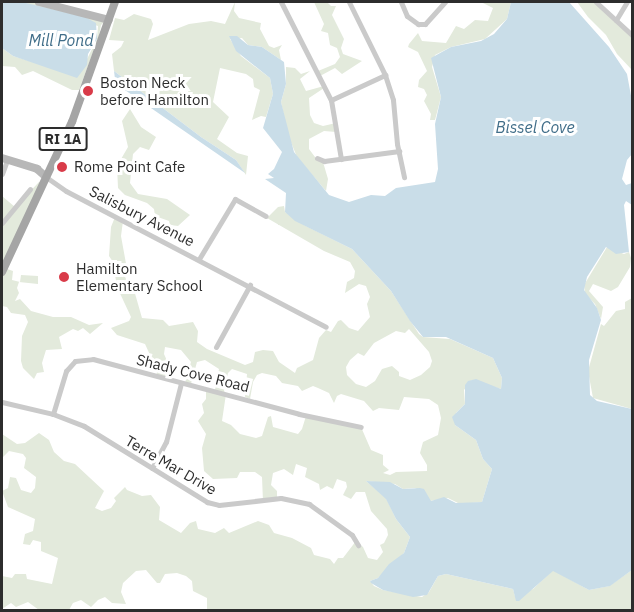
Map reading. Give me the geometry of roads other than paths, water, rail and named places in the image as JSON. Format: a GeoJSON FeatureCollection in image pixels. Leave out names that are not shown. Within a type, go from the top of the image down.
{"type":"FeatureCollection","features":[{"type":"Feature","properties":{"kind":"main road","name":"RI 1A"},"geometry":{"type":"LineString","coordinates":[[2,272],[72,122],[115,2]]}},
{"type":"Feature","properties":{"kind":"street"},"geometry":{"type":"LineString","coordinates":[[39,2],[110,20]]}},
{"type":"Feature","properties":{"kind":"street"},"geometry":{"type":"LineString","coordinates":[[281,2],[331,100],[341,159]]}},
{"type":"Feature","properties":{"kind":"street"},"geometry":{"type":"LineString","coordinates":[[349,2],[385,75],[393,100],[404,177]]}},
{"type":"Feature","properties":{"kind":"street"},"geometry":{"type":"LineString","coordinates":[[401,2],[413,21],[422,24],[445,2]]}},
{"type":"Feature","properties":{"kind":"street"},"geometry":{"type":"LineString","coordinates":[[596,2],[633,35]]}},
{"type":"Feature","properties":{"kind":"street"},"geometry":{"type":"LineString","coordinates":[[616,20],[627,2]]}},
{"type":"Feature","properties":{"kind":"street"},"geometry":{"type":"LineString","coordinates":[[331,100],[385,75]]}},
{"type":"Feature","properties":{"kind":"street"},"geometry":{"type":"LineString","coordinates":[[317,158],[324,161],[399,151]]}},
{"type":"Feature","properties":{"kind":"street"},"geometry":{"type":"LineString","coordinates":[[2,174],[4,159],[37,169],[45,176]]}},
{"type":"Feature","properties":{"kind":"street","name":"Salisbury Avenue"},"geometry":{"type":"LineString","coordinates":[[45,176],[66,191],[250,285],[326,327]]}},
{"type":"Feature","properties":{"kind":"street"},"geometry":{"type":"LineString","coordinates":[[2,223],[30,189]]}},
{"type":"Feature","properties":{"kind":"street"},"geometry":{"type":"LineString","coordinates":[[199,259],[235,199],[266,216]]}},
{"type":"Feature","properties":{"kind":"street"},"geometry":{"type":"LineString","coordinates":[[216,347],[250,285]]}},
{"type":"Feature","properties":{"kind":"street","name":"Shady Cove Road"},"geometry":{"type":"LineString","coordinates":[[54,414],[66,371],[75,361],[93,359],[298,414],[361,427]]}},
{"type":"Feature","properties":{"kind":"street"},"geometry":{"type":"LineString","coordinates":[[152,468],[166,442],[181,383]]}},
{"type":"Feature","properties":{"kind":"street","name":"Terre Mar Drive"},"geometry":{"type":"LineString","coordinates":[[2,402],[54,414],[84,426],[207,502],[219,506],[281,498],[309,504],[352,535],[358,545]]}},
{"type":"Feature","properties":{"kind":"water","name":"Mill Pond"},"geometry":{"type":"Polygon","coordinates":[[[2,2],[22,2],[85,17],[96,23],[97,39],[88,54],[87,65],[77,78],[13,56],[2,48],[2,2]]]}},
{"type":"Feature","properties":{"kind":"water","name":"Bissel Cove"},"geometry":{"type":"Polygon","coordinates":[[[511,2],[569,2],[609,47],[627,74],[632,101],[632,154],[627,160],[622,179],[626,185],[632,183],[632,205],[626,201],[624,205],[629,252],[616,254],[606,247],[587,277],[584,290],[597,308],[601,320],[589,360],[590,395],[597,401],[632,409],[632,570],[610,586],[589,590],[553,571],[519,601],[516,601],[513,589],[446,574],[438,576],[427,595],[413,597],[383,590],[370,581],[378,578],[389,564],[404,553],[410,537],[396,519],[386,499],[366,481],[390,482],[403,489],[424,489],[431,501],[444,497],[456,503],[482,502],[492,469],[483,459],[476,440],[455,425],[452,417],[465,404],[465,385],[468,381],[476,379],[501,389],[502,378],[493,358],[446,337],[423,337],[391,291],[352,249],[295,221],[285,212],[286,193],[265,179],[274,178],[268,174],[274,169],[282,152],[263,128],[273,94],[270,78],[236,51],[229,36],[237,36],[248,45],[262,47],[284,62],[286,84],[281,102],[294,152],[329,195],[349,202],[371,195],[385,196],[396,188],[435,182],[438,169],[435,124],[441,97],[431,58],[451,47],[481,41],[494,34],[507,19],[511,2]]]}},
{"type":"Feature","properties":{"kind":"water"},"geometry":{"type":"Polygon","coordinates":[[[114,71],[201,137],[236,160],[245,173],[122,88],[115,79],[114,71]]]}},
{"type":"Feature","properties":{"kind":"place","name":"Boston Neck before Hamilton"},"geometry":{"type":"Point","coordinates":[88,91]}},
{"type":"Feature","properties":{"kind":"place","name":"Rome Point Cafe"},"geometry":{"type":"Point","coordinates":[62,167]}},
{"type":"Feature","properties":{"kind":"place","name":"Hamilton Elementary School"},"geometry":{"type":"Point","coordinates":[64,277]}}]}
